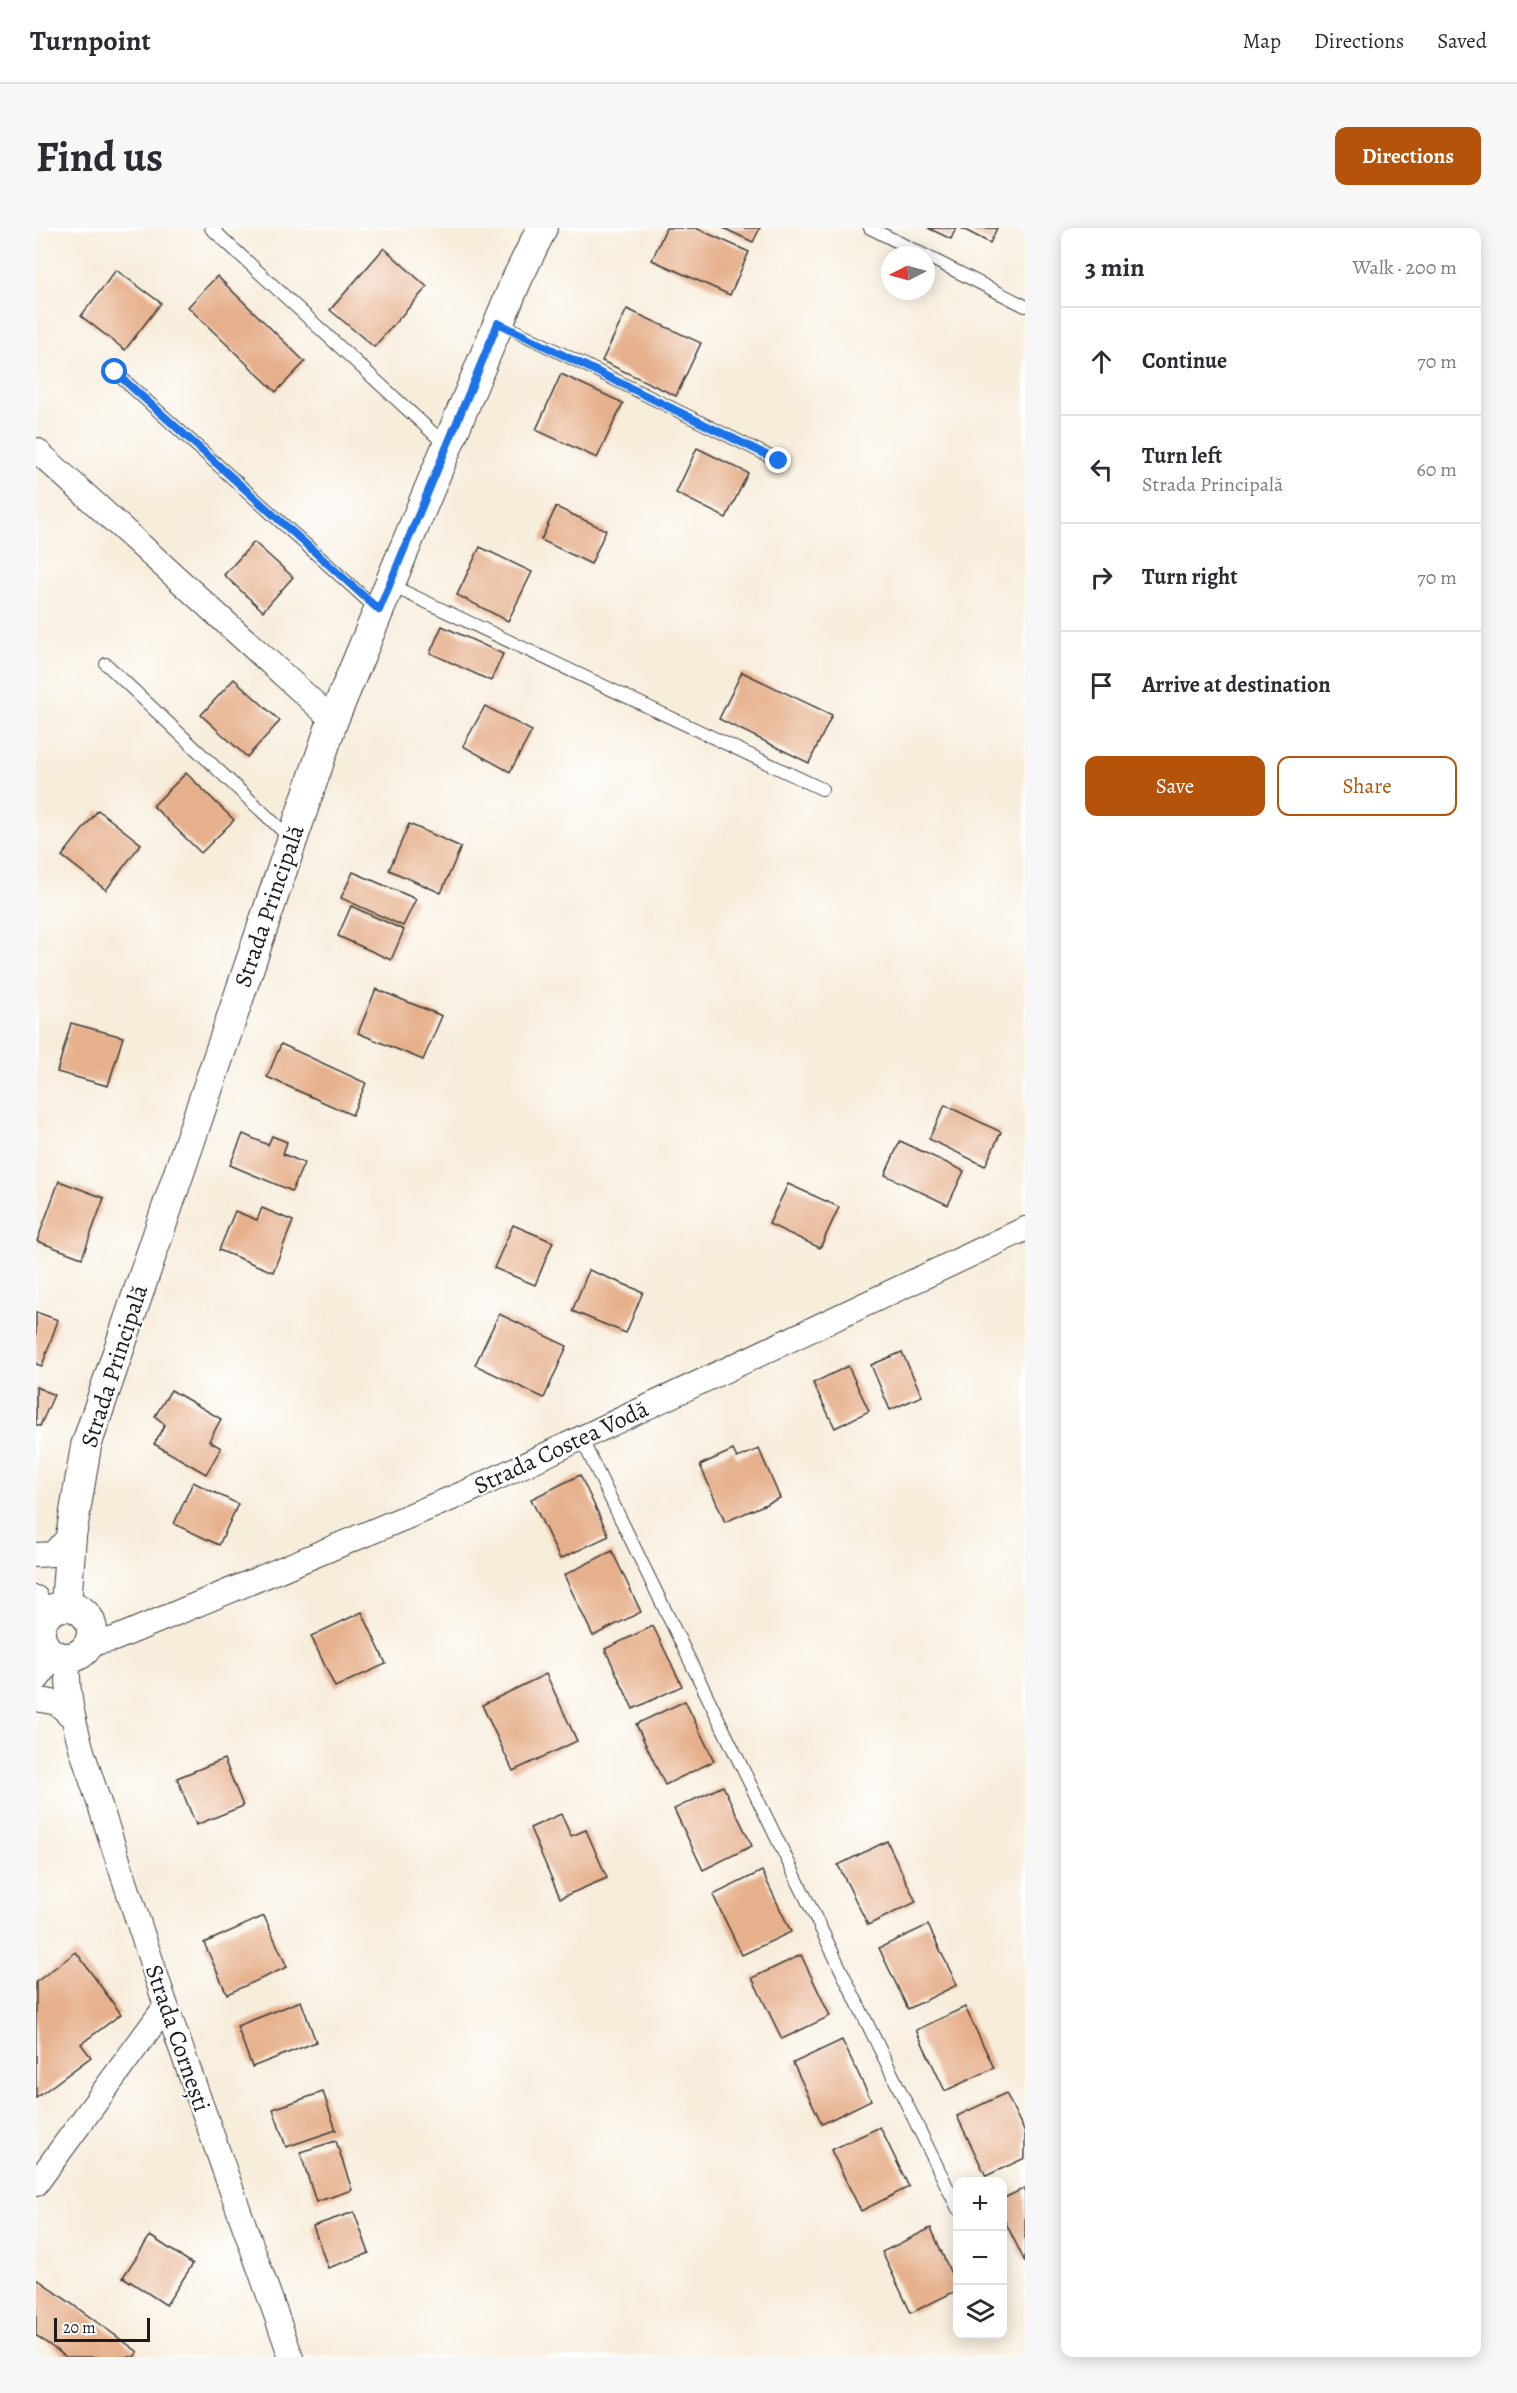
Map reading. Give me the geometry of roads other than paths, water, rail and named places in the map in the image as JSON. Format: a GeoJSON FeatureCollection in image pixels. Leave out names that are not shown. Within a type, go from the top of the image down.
{"type":"FeatureCollection","features":[{"type":"Feature","properties":{"kind":"street","name":"Strada Principală"},"geometry":{"type":"LineString","coordinates":[[48,1607],[71,1536],[86,1446],[333,720],[498,323],[542,228]]}},
{"type":"Feature","properties":{"kind":"street"},"geometry":{"type":"LineString","coordinates":[[36,450],[333,720]]}},
{"type":"Feature","properties":{"kind":"street","name":"Strada Costea Vodă"},"geometry":{"type":"LineString","coordinates":[[61,1658],[185,1610],[469,1491],[1025,1229]]}},
{"type":"Feature","properties":{"kind":"street"},"geometry":{"type":"LineString","coordinates":[[36,1555],[52,1554],[71,1536]]}},
{"type":"Feature","properties":{"kind":"street"},"geometry":{"type":"LineString","coordinates":[[48,1607],[82,1611],[88,1618],[92,1635],[61,1658],[41,1641],[39,1633],[48,1607]]}},
{"type":"Feature","properties":{"kind":"street","name":"Strada Cornești"},"geometry":{"type":"LineString","coordinates":[[61,1658],[72,1717],[166,2006],[291,2357]]}},
{"type":"Feature","properties":{"kind":"street"},"geometry":{"type":"LineString","coordinates":[[36,1699],[57,1702],[72,1717]]}},
{"type":"Feature","properties":{"kind":"street"},"geometry":{"type":"LineString","coordinates":[[36,2184],[166,2006]]}},
{"type":"Feature","properties":{"kind":"lane"},"geometry":{"type":"LineString","coordinates":[[211,228],[448,446]]}},
{"type":"Feature","properties":{"kind":"lane"},"geometry":{"type":"LineString","coordinates":[[870,228],[905,246]]}},
{"type":"Feature","properties":{"kind":"lane"},"geometry":{"type":"LineString","coordinates":[[935,261],[1025,306]]}},
{"type":"Feature","properties":{"kind":"lane"},"geometry":{"type":"LineString","coordinates":[[498,323],[779,461]]}},
{"type":"Feature","properties":{"kind":"lane"},"geometry":{"type":"LineString","coordinates":[[115,372],[384,598],[822,789]]}},
{"type":"Feature","properties":{"kind":"lane"},"geometry":{"type":"LineString","coordinates":[[106,664],[292,839]]}},
{"type":"Feature","properties":{"kind":"lane"},"geometry":{"type":"LineString","coordinates":[[581,1438],[953,2201]]}}]}
